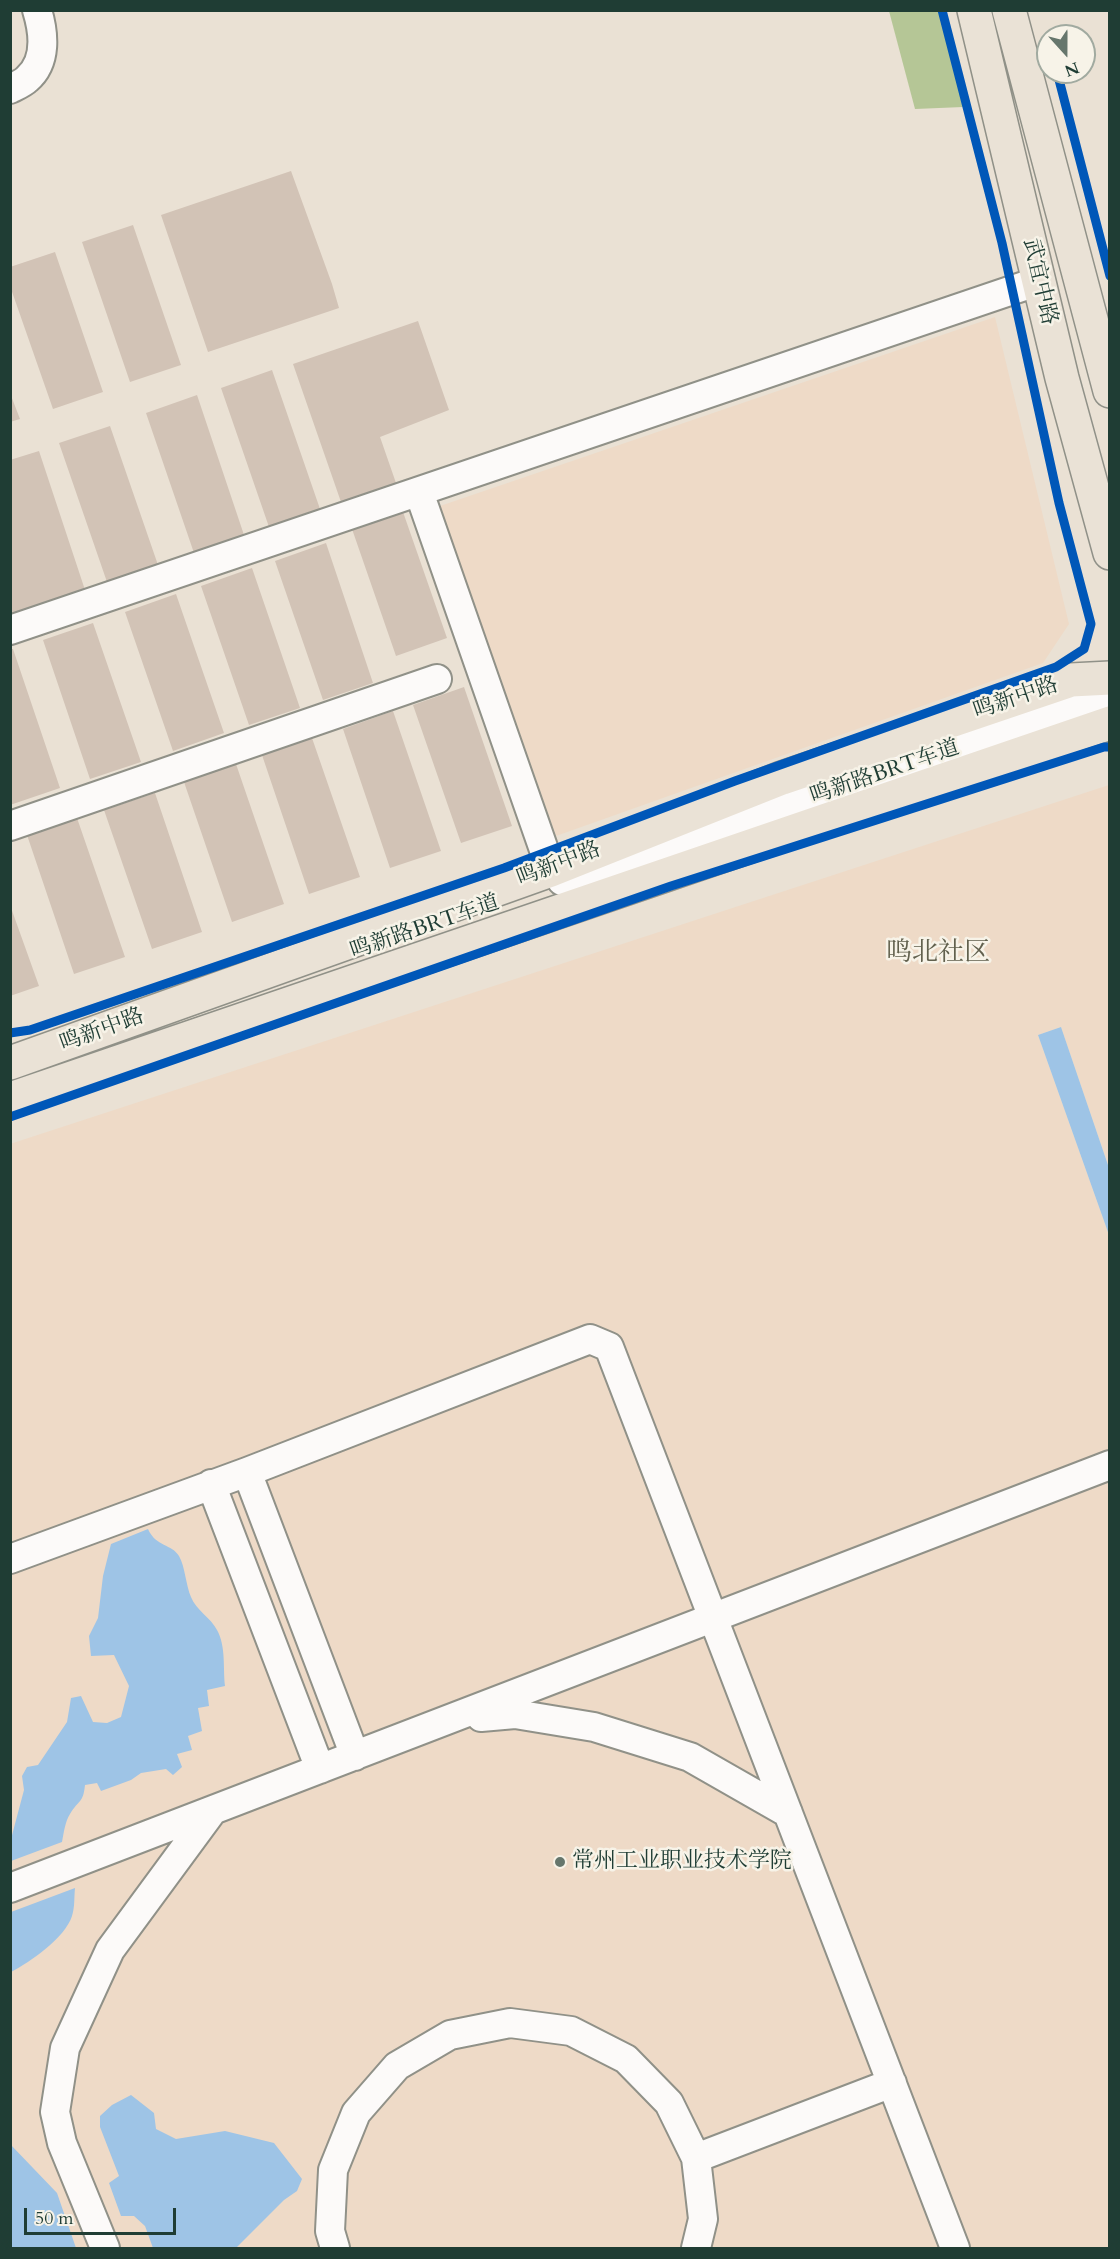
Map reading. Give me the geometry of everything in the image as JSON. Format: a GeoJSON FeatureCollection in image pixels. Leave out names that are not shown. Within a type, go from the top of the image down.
{"type":"FeatureCollection","features":[{"type":"Feature","properties":{"kind":"main road","name":"武宜中路"},"geometry":{"type":"LineString","coordinates":[[974,10],[1062,378],[1110,553]]}},
{"type":"Feature","properties":{"kind":"main road","name":"武宜中路"},"geometry":{"type":"LineString","coordinates":[[1009,10],[1110,391]]}},
{"type":"Feature","properties":{"kind":"main road","name":"鸣新中路"},"geometry":{"type":"LineString","coordinates":[[10,1063],[551,870],[793,774],[1071,680],[1110,678]]}},
{"type":"Feature","properties":{"kind":"main road","name":"鸣新中路"},"geometry":{"type":"LineString","coordinates":[[10,1099],[1110,723]]}},
{"type":"Feature","properties":{"kind":"street"},"geometry":{"type":"LineString","coordinates":[[10,89],[28,78],[41,57],[42,27],[37,10]]}},
{"type":"Feature","properties":{"kind":"street"},"geometry":{"type":"LineString","coordinates":[[10,630],[1039,281]]}},
{"type":"Feature","properties":{"kind":"street"},"geometry":{"type":"LineString","coordinates":[[419,492],[551,870]]}},
{"type":"Feature","properties":{"kind":"street"},"geometry":{"type":"LineString","coordinates":[[10,826],[437,679]]}},
{"type":"Feature","properties":{"kind":"street","name":"鸣新路BRT车道"},"geometry":{"type":"LineString","coordinates":[[10,1069],[1067,712],[1110,690]]}},
{"type":"Feature","properties":{"kind":"street","name":"鸣新路BRT车道"},"geometry":{"type":"LineString","coordinates":[[10,1085],[1063,723],[1110,710]]}},
{"type":"Feature","properties":{"kind":"street"},"geometry":{"type":"LineString","coordinates":[[10,1559],[247,1472],[590,1339],[609,1347],[955,2248]]}},
{"type":"Feature","properties":{"kind":"street"},"geometry":{"type":"LineString","coordinates":[[10,1888],[1110,1465]]}},
{"type":"Feature","properties":{"kind":"street"},"geometry":{"type":"LineString","coordinates":[[247,1472],[355,1756]]}},
{"type":"Feature","properties":{"kind":"street"},"geometry":{"type":"LineString","coordinates":[[211,1484],[320,1769]]}},
{"type":"Feature","properties":{"kind":"street"},"geometry":{"type":"LineString","coordinates":[[452,1718],[515,1714],[594,1727],[690,1757],[788,1813]]}},
{"type":"Feature","properties":{"kind":"street"},"geometry":{"type":"LineString","coordinates":[[105,2248],[62,2143],[55,2112],[65,2048],[110,1950],[213,1810]]}},
{"type":"Feature","properties":{"kind":"street"},"geometry":{"type":"LineString","coordinates":[[335,2248],[330,2231],[333,2170],[356,2113],[397,2066],[450,2035],[510,2023],[571,2031],[626,2059],[669,2103],[696,2158],[702,2219],[696,2248]]}},
{"type":"Feature","properties":{"kind":"street"},"geometry":{"type":"LineString","coordinates":[[696,2158],[892,2083]]}},
{"type":"Feature","properties":{"kind":"shaded area"},"geometry":{"type":"Polygon","coordinates":[[[995,317],[1069,624],[1043,663],[556,836],[440,506],[995,317]]]}},
{"type":"Feature","properties":{"kind":"shaded area","name":"常州工业职业技术学院"},"geometry":{"type":"Polygon","coordinates":[[[1109,785],[1109,1168],[1061,1027],[1038,1035],[1109,1235],[1109,2248],[11,2248],[10,1144],[1109,785]]]}},
{"type":"Feature","properties":{"kind":"green space"},"geometry":{"type":"Polygon","coordinates":[[[889,11],[940,11],[963,107],[915,109],[889,11]]]}},
{"type":"Feature","properties":{"kind":"water"},"geometry":{"type":"Polygon","coordinates":[[[1061,1027],[1109,1168],[1109,1235],[1038,1035],[1061,1027]]]}},
{"type":"Feature","properties":{"kind":"water"},"geometry":{"type":"Polygon","coordinates":[[[148,1529],[155,1539],[179,1556],[193,1602],[220,1636],[225,1686],[207,1690],[209,1706],[198,1708],[202,1731],[188,1736],[192,1750],[177,1754],[182,1767],[173,1775],[166,1769],[141,1773],[131,1780],[101,1791],[97,1783],[85,1785],[82,1799],[67,1820],[62,1842],[11,1861],[11,1839],[24,1790],[22,1776],[27,1767],[38,1765],[67,1722],[71,1698],[81,1696],[93,1722],[107,1723],[121,1717],[129,1686],[114,1655],[91,1656],[89,1636],[98,1618],[103,1576],[111,1544],[148,1529]]]}},
{"type":"Feature","properties":{"kind":"water"},"geometry":{"type":"Polygon","coordinates":[[[75,1888],[72,1916],[62,1933],[37,1956],[11,1972],[11,1912],[75,1888]]]}},
{"type":"Feature","properties":{"kind":"water"},"geometry":{"type":"Polygon","coordinates":[[[131,2095],[154,2113],[156,2129],[176,2139],[225,2131],[274,2143],[302,2179],[297,2191],[284,2200],[236,2248],[153,2248],[145,2226],[134,2216],[121,2216],[109,2183],[119,2176],[100,2127],[100,2116],[112,2105],[131,2095]]]}},
{"type":"Feature","properties":{"kind":"water"},"geometry":{"type":"Polygon","coordinates":[[[10,2144],[57,2193],[76,2248],[11,2248],[10,2144]]]}},
{"type":"Feature","properties":{"kind":"building"},"geometry":{"type":"Polygon","coordinates":[[[291,171],[339,308],[208,352],[161,215],[291,171]]]}},
{"type":"Feature","properties":{"kind":"building"},"geometry":{"type":"Polygon","coordinates":[[[133,225],[181,365],[130,382],[82,242],[133,225]]]}},
{"type":"Feature","properties":{"kind":"building"},"geometry":{"type":"Polygon","coordinates":[[[55,252],[103,392],[53,409],[10,286],[10,267],[55,252]]]}},
{"type":"Feature","properties":{"kind":"building"},"geometry":{"type":"Polygon","coordinates":[[[418,321],[449,410],[380,437],[396,483],[341,502],[293,364],[418,321]]]}},
{"type":"Feature","properties":{"kind":"building"},"geometry":{"type":"Polygon","coordinates":[[[272,370],[320,509],[269,527],[221,388],[272,370]]]}},
{"type":"Feature","properties":{"kind":"building"},"geometry":{"type":"Polygon","coordinates":[[[10,393],[20,419],[10,422],[10,393]]]}},
{"type":"Feature","properties":{"kind":"building"},"geometry":{"type":"Polygon","coordinates":[[[197,395],[244,535],[194,553],[146,413],[197,395]]]}},
{"type":"Feature","properties":{"kind":"building"},"geometry":{"type":"Polygon","coordinates":[[[110,426],[158,565],[107,582],[59,443],[110,426]]]}},
{"type":"Feature","properties":{"kind":"building"},"geometry":{"type":"Polygon","coordinates":[[[39,451],[85,590],[10,616],[10,460],[39,451]]]}},
{"type":"Feature","properties":{"kind":"building"},"geometry":{"type":"Polygon","coordinates":[[[403,512],[447,638],[396,656],[352,529],[403,512]]]}},
{"type":"Feature","properties":{"kind":"building"},"geometry":{"type":"Polygon","coordinates":[[[326,543],[373,683],[323,700],[275,561],[326,543]]]}},
{"type":"Feature","properties":{"kind":"building"},"geometry":{"type":"Polygon","coordinates":[[[252,568],[300,708],[249,725],[201,586],[252,568]]]}},
{"type":"Feature","properties":{"kind":"building"},"geometry":{"type":"Polygon","coordinates":[[[176,594],[224,733],[173,751],[125,612],[176,594]]]}},
{"type":"Feature","properties":{"kind":"building"},"geometry":{"type":"Polygon","coordinates":[[[93,623],[141,762],[90,779],[43,640],[93,623]]]}},
{"type":"Feature","properties":{"kind":"building"},"geometry":{"type":"Polygon","coordinates":[[[10,649],[13,649],[60,788],[10,805],[10,649]]]}},
{"type":"Feature","properties":{"kind":"building"},"geometry":{"type":"Polygon","coordinates":[[[464,687],[512,826],[461,843],[413,705],[464,687]]]}},
{"type":"Feature","properties":{"kind":"building"},"geometry":{"type":"Polygon","coordinates":[[[393,711],[441,851],[390,868],[343,729],[393,711]]]}},
{"type":"Feature","properties":{"kind":"building"},"geometry":{"type":"Polygon","coordinates":[[[312,738],[360,877],[309,894],[262,755],[312,738]]]}},
{"type":"Feature","properties":{"kind":"building"},"geometry":{"type":"Polygon","coordinates":[[[236,764],[284,904],[232,922],[184,782],[236,764]]]}},
{"type":"Feature","properties":{"kind":"building"},"geometry":{"type":"Polygon","coordinates":[[[155,793],[202,932],[152,949],[104,810],[155,793]]]}},
{"type":"Feature","properties":{"kind":"building"},"geometry":{"type":"Polygon","coordinates":[[[77,818],[125,957],[74,974],[27,835],[77,818]]]}},
{"type":"Feature","properties":{"kind":"building"},"geometry":{"type":"Polygon","coordinates":[[[10,905],[39,986],[10,996],[10,905]]]}},
{"type":"Feature","properties":{"kind":"cycle path"},"geometry":{"type":"LineString","coordinates":[[10,1033],[30,1030],[504,868],[735,781],[1056,667],[1084,649],[1091,624],[1059,503],[1002,243],[942,10]]}},
{"type":"Feature","properties":{"kind":"cycle path"},"geometry":{"type":"LineString","coordinates":[[1060,84],[1110,276]]}},
{"type":"Feature","properties":{"kind":"cycle path"},"geometry":{"type":"LineString","coordinates":[[10,1117],[671,886],[1104,747],[1110,747]]}},
{"type":"Feature","properties":{"kind":"place","name":"常州工业职业技术学院"},"geometry":{"type":"Point","coordinates":[560,1862]}},
{"type":"Feature","properties":{"kind":"district","name":"鸣北社区"},"geometry":{"type":"Point","coordinates":[938,954]}}]}
